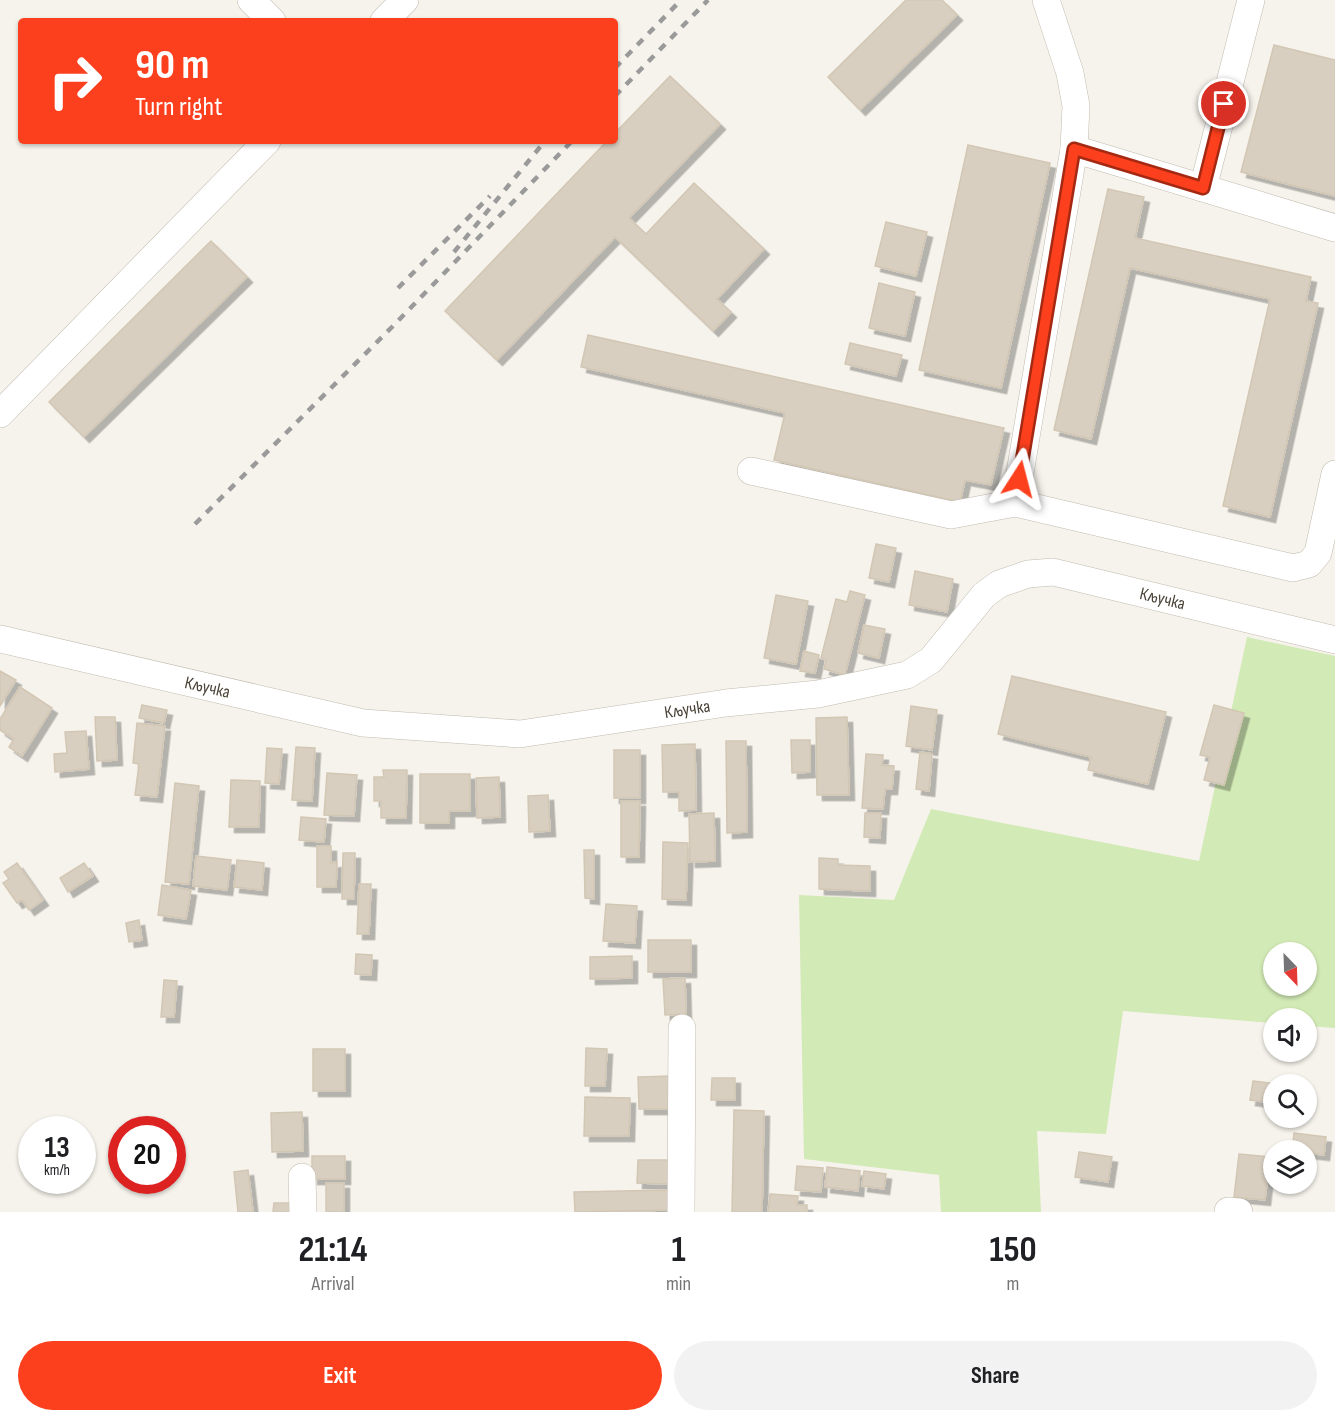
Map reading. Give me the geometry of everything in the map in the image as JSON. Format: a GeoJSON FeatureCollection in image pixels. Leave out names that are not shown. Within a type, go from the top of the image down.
{"type":"FeatureCollection","features":[{"type":"Feature","properties":{"kind":"street"},"geometry":{"type":"LineString","coordinates":[[251,0],[269,18]]}},
{"type":"Feature","properties":{"kind":"street"},"geometry":{"type":"LineString","coordinates":[[387,18],[405,0]]}},
{"type":"Feature","properties":{"kind":"street"},"geometry":{"type":"LineString","coordinates":[[1015,503],[1074,149],[1076,106],[1070,73],[1046,0]]}},
{"type":"Feature","properties":{"kind":"street"},"geometry":{"type":"LineString","coordinates":[[1203,188],[1251,0]]}},
{"type":"Feature","properties":{"kind":"street"},"geometry":{"type":"LineString","coordinates":[[0,414],[264,144]]}},
{"type":"Feature","properties":{"kind":"street"},"geometry":{"type":"LineString","coordinates":[[1074,149],[1335,228]]}},
{"type":"Feature","properties":{"kind":"street"},"geometry":{"type":"LineString","coordinates":[[752,471],[951,515],[1015,503],[1293,568],[1310,564],[1318,553],[1335,474]]}},
{"type":"Feature","properties":{"kind":"street","name":"Кључка"},"geometry":{"type":"LineString","coordinates":[[0,639],[363,723],[520,734],[726,703],[818,694],[907,675],[932,660],[984,595],[999,584],[1028,574],[1053,572],[1335,640]]}},
{"type":"Feature","properties":{"kind":"street"},"geometry":{"type":"LineString","coordinates":[[681,1212],[682,1028]]}},
{"type":"Feature","properties":{"kind":"street"},"geometry":{"type":"LineString","coordinates":[[302,1177],[303,1212]]}},
{"type":"Feature","properties":{"kind":"green space"},"geometry":{"type":"Polygon","coordinates":[[[1247,637],[1335,656],[1335,1028],[1317,1027],[1317,1008],[1263,1008],[1263,1022],[1123,1011],[1106,1134],[1037,1131],[1041,1212],[941,1212],[939,1175],[804,1159],[799,895],[894,900],[931,809],[1199,861],[1247,637]]]}},
{"type":"Feature","properties":{"kind":"building"},"geometry":{"type":"Polygon","coordinates":[[[906,0],[942,0],[957,15],[860,110],[828,77],[906,0]]]}},
{"type":"Feature","properties":{"kind":"building"},"geometry":{"type":"Polygon","coordinates":[[[1274,45],[1335,60],[1335,196],[1241,172],[1274,45]]]}},
{"type":"Feature","properties":{"kind":"building"},"geometry":{"type":"Polygon","coordinates":[[[670,76],[720,124],[629,218],[646,234],[694,183],[764,249],[717,299],[731,312],[713,331],[615,237],[497,360],[445,311],[604,144],[618,144],[618,130],[670,76]]]}},
{"type":"Feature","properties":{"kind":"building"},"geometry":{"type":"Polygon","coordinates":[[[968,145],[1050,163],[1001,388],[919,370],[968,145]]]}},
{"type":"Feature","properties":{"kind":"building"},"geometry":{"type":"Polygon","coordinates":[[[1108,189],[1144,197],[1135,238],[1311,277],[1306,301],[1318,303],[1270,517],[1223,506],[1270,299],[1130,268],[1091,439],[1054,430],[1108,189]]]}},
{"type":"Feature","properties":{"kind":"building"},"geometry":{"type":"Polygon","coordinates":[[[886,222],[927,232],[916,276],[875,266],[886,222]]]}},
{"type":"Feature","properties":{"kind":"building"},"geometry":{"type":"Polygon","coordinates":[[[211,241],[247,277],[84,437],[49,402],[211,241]]]}},
{"type":"Feature","properties":{"kind":"building"},"geometry":{"type":"Polygon","coordinates":[[[879,283],[915,292],[905,336],[869,328],[879,283]]]}},
{"type":"Feature","properties":{"kind":"building"},"geometry":{"type":"Polygon","coordinates":[[[588,335],[1004,428],[991,485],[965,480],[960,502],[774,460],[785,413],[581,367],[588,335]]]}},
{"type":"Feature","properties":{"kind":"building"},"geometry":{"type":"Polygon","coordinates":[[[850,343],[902,355],[896,376],[845,364],[850,343]]]}},
{"type":"Feature","properties":{"kind":"building"},"geometry":{"type":"Polygon","coordinates":[[[876,544],[896,548],[889,582],[869,578],[876,544]]]}},
{"type":"Feature","properties":{"kind":"building"},"geometry":{"type":"Polygon","coordinates":[[[915,571],[953,579],[947,612],[909,605],[915,571]]]}},
{"type":"Feature","properties":{"kind":"building"},"geometry":{"type":"Polygon","coordinates":[[[850,591],[865,595],[845,675],[824,669],[826,660],[821,658],[836,599],[847,602],[850,591]]]}},
{"type":"Feature","properties":{"kind":"building"},"geometry":{"type":"Polygon","coordinates":[[[776,595],[808,601],[796,664],[764,658],[776,595]]]}},
{"type":"Feature","properties":{"kind":"building"},"geometry":{"type":"Polygon","coordinates":[[[864,625],[885,629],[879,658],[858,653],[864,625]]]}},
{"type":"Feature","properties":{"kind":"building"},"geometry":{"type":"Polygon","coordinates":[[[804,651],[819,655],[815,673],[800,671],[804,651]]]}},
{"type":"Feature","properties":{"kind":"building"},"geometry":{"type":"Polygon","coordinates":[[[0,671],[16,680],[0,706],[0,671]]]}},
{"type":"Feature","properties":{"kind":"building"},"geometry":{"type":"Polygon","coordinates":[[[1012,676],[1166,712],[1148,784],[1088,770],[1091,757],[998,734],[1012,676]]]}},
{"type":"Feature","properties":{"kind":"building"},"geometry":{"type":"Polygon","coordinates":[[[20,687],[52,708],[22,756],[9,747],[14,739],[0,730],[0,719],[20,687]]]}},
{"type":"Feature","properties":{"kind":"building"},"geometry":{"type":"Polygon","coordinates":[[[142,705],[167,710],[164,723],[139,718],[142,705]]]}},
{"type":"Feature","properties":{"kind":"building"},"geometry":{"type":"Polygon","coordinates":[[[1214,705],[1244,713],[1224,785],[1204,780],[1210,757],[1200,755],[1214,705]]]}},
{"type":"Feature","properties":{"kind":"building"},"geometry":{"type":"Polygon","coordinates":[[[911,706],[937,710],[932,750],[906,746],[911,706]]]}},
{"type":"Feature","properties":{"kind":"building"},"geometry":{"type":"Polygon","coordinates":[[[95,717],[115,717],[117,760],[97,761],[95,717]]]}},
{"type":"Feature","properties":{"kind":"building"},"geometry":{"type":"Polygon","coordinates":[[[847,717],[849,795],[817,795],[816,718],[847,717]]]}},
{"type":"Feature","properties":{"kind":"building"},"geometry":{"type":"Polygon","coordinates":[[[137,723],[165,726],[157,797],[135,795],[139,764],[133,763],[137,723]]]}},
{"type":"Feature","properties":{"kind":"building"},"geometry":{"type":"Polygon","coordinates":[[[86,731],[89,769],[55,772],[54,754],[67,753],[65,732],[86,731]]]}},
{"type":"Feature","properties":{"kind":"building"},"geometry":{"type":"Polygon","coordinates":[[[791,740],[810,740],[810,772],[792,773],[791,740]]]}},
{"type":"Feature","properties":{"kind":"building"},"geometry":{"type":"Polygon","coordinates":[[[726,741],[746,741],[747,832],[727,833],[726,741]]]}},
{"type":"Feature","properties":{"kind":"building"},"geometry":{"type":"Polygon","coordinates":[[[695,744],[696,810],[679,811],[679,792],[663,792],[662,745],[695,744]]]}},
{"type":"Feature","properties":{"kind":"building"},"geometry":{"type":"Polygon","coordinates":[[[296,747],[315,748],[312,801],[292,800],[296,747]]]}},
{"type":"Feature","properties":{"kind":"building"},"geometry":{"type":"Polygon","coordinates":[[[267,748],[282,749],[279,784],[265,783],[267,748]]]}},
{"type":"Feature","properties":{"kind":"building"},"geometry":{"type":"Polygon","coordinates":[[[614,750],[640,750],[640,798],[614,798],[614,750]]]}},
{"type":"Feature","properties":{"kind":"building"},"geometry":{"type":"Polygon","coordinates":[[[920,752],[932,754],[929,791],[916,789],[920,752]]]}},
{"type":"Feature","properties":{"kind":"building"},"geometry":{"type":"Polygon","coordinates":[[[866,754],[883,755],[882,765],[894,766],[892,789],[885,789],[883,809],[862,808],[866,754]]]}},
{"type":"Feature","properties":{"kind":"building"},"geometry":{"type":"Polygon","coordinates":[[[383,770],[407,770],[406,818],[381,818],[381,801],[374,801],[374,777],[384,777],[383,770]]]}},
{"type":"Feature","properties":{"kind":"building"},"geometry":{"type":"Polygon","coordinates":[[[327,773],[357,775],[354,816],[324,815],[327,773]]]}},
{"type":"Feature","properties":{"kind":"building"},"geometry":{"type":"Polygon","coordinates":[[[420,774],[470,774],[470,811],[449,811],[449,823],[420,823],[420,774]]]}},
{"type":"Feature","properties":{"kind":"building"},"geometry":{"type":"Polygon","coordinates":[[[499,777],[500,817],[477,818],[476,778],[499,777]]]}},
{"type":"Feature","properties":{"kind":"building"},"geometry":{"type":"Polygon","coordinates":[[[231,780],[260,781],[259,827],[229,827],[231,780]]]}},
{"type":"Feature","properties":{"kind":"building"},"geometry":{"type":"Polygon","coordinates":[[[175,783],[199,786],[189,884],[165,882],[175,783]]]}},
{"type":"Feature","properties":{"kind":"building"},"geometry":{"type":"Polygon","coordinates":[[[548,795],[550,831],[529,832],[528,796],[548,795]]]}},
{"type":"Feature","properties":{"kind":"building"},"geometry":{"type":"Polygon","coordinates":[[[621,801],[640,801],[639,857],[621,857],[621,801]]]}},
{"type":"Feature","properties":{"kind":"building"},"geometry":{"type":"Polygon","coordinates":[[[714,813],[715,861],[690,862],[689,814],[714,813]]]}},
{"type":"Feature","properties":{"kind":"building"},"geometry":{"type":"Polygon","coordinates":[[[865,813],[881,813],[880,838],[864,837],[865,813]]]}},
{"type":"Feature","properties":{"kind":"building"},"geometry":{"type":"Polygon","coordinates":[[[301,817],[326,819],[324,842],[299,840],[301,817]]]}},
{"type":"Feature","properties":{"kind":"building"},"geometry":{"type":"Polygon","coordinates":[[[663,842],[688,843],[686,900],[662,899],[663,842]]]}},
{"type":"Feature","properties":{"kind":"building"},"geometry":{"type":"Polygon","coordinates":[[[317,846],[331,846],[331,863],[337,862],[336,887],[317,887],[317,846]]]}},
{"type":"Feature","properties":{"kind":"building"},"geometry":{"type":"Polygon","coordinates":[[[584,850],[594,850],[594,899],[585,898],[584,850]]]}},
{"type":"Feature","properties":{"kind":"building"},"geometry":{"type":"Polygon","coordinates":[[[343,853],[355,853],[354,899],[342,899],[343,853]]]}},
{"type":"Feature","properties":{"kind":"building"},"geometry":{"type":"Polygon","coordinates":[[[196,856],[231,860],[227,890],[193,886],[196,856]]]}},
{"type":"Feature","properties":{"kind":"building"},"geometry":{"type":"Polygon","coordinates":[[[819,858],[838,859],[838,865],[870,866],[870,891],[819,889],[819,858]]]}},
{"type":"Feature","properties":{"kind":"building"},"geometry":{"type":"Polygon","coordinates":[[[237,860],[264,863],[262,890],[234,887],[237,860]]]}},
{"type":"Feature","properties":{"kind":"building"},"geometry":{"type":"Polygon","coordinates":[[[17,863],[43,900],[29,910],[22,900],[17,903],[3,883],[9,879],[4,872],[17,863]]]}},
{"type":"Feature","properties":{"kind":"building"},"geometry":{"type":"Polygon","coordinates":[[[84,863],[93,876],[68,892],[60,878],[84,863]]]}},
{"type":"Feature","properties":{"kind":"building"},"geometry":{"type":"Polygon","coordinates":[[[359,884],[371,884],[369,934],[357,934],[359,884]]]}},
{"type":"Feature","properties":{"kind":"building"},"geometry":{"type":"Polygon","coordinates":[[[162,885],[191,890],[186,919],[158,915],[162,885]]]}},
{"type":"Feature","properties":{"kind":"building"},"geometry":{"type":"Polygon","coordinates":[[[606,904],[637,906],[635,943],[603,941],[606,904]]]}},
{"type":"Feature","properties":{"kind":"building"},"geometry":{"type":"Polygon","coordinates":[[[139,920],[142,940],[129,942],[126,923],[139,920]]]}},
{"type":"Feature","properties":{"kind":"building"},"geometry":{"type":"Polygon","coordinates":[[[648,940],[691,940],[691,972],[648,972],[648,940]]]}},
{"type":"Feature","properties":{"kind":"building"},"geometry":{"type":"Polygon","coordinates":[[[356,954],[372,955],[371,975],[355,974],[356,954]]]}},
{"type":"Feature","properties":{"kind":"building"},"geometry":{"type":"Polygon","coordinates":[[[632,956],[632,978],[590,979],[590,957],[632,956]]]}},
{"type":"Feature","properties":{"kind":"building"},"geometry":{"type":"Polygon","coordinates":[[[685,978],[686,1014],[665,1015],[663,979],[685,978]]]}},
{"type":"Feature","properties":{"kind":"building"},"geometry":{"type":"Polygon","coordinates":[[[164,980],[177,981],[174,1017],[161,1017],[164,980]]]}},
{"type":"Feature","properties":{"kind":"building"},"geometry":{"type":"Polygon","coordinates":[[[586,1048],[607,1049],[605,1086],[585,1086],[586,1048]]]}},
{"type":"Feature","properties":{"kind":"building"},"geometry":{"type":"Polygon","coordinates":[[[313,1049],[345,1049],[345,1091],[313,1091],[313,1049]]]}},
{"type":"Feature","properties":{"kind":"building"},"geometry":{"type":"Polygon","coordinates":[[[672,1076],[672,1109],[639,1109],[638,1077],[672,1076]]]}},
{"type":"Feature","properties":{"kind":"building"},"geometry":{"type":"Polygon","coordinates":[[[712,1078],[735,1078],[735,1100],[711,1100],[712,1078]]]}},
{"type":"Feature","properties":{"kind":"building"},"geometry":{"type":"Polygon","coordinates":[[[1253,1081],[1263,1082],[1263,1102],[1250,1100],[1253,1081]]]}},
{"type":"Feature","properties":{"kind":"building"},"geometry":{"type":"Polygon","coordinates":[[[585,1097],[630,1098],[629,1136],[584,1136],[585,1097]]]}},
{"type":"Feature","properties":{"kind":"building"},"geometry":{"type":"Polygon","coordinates":[[[734,1110],[764,1111],[762,1212],[732,1212],[734,1110]]]}},
{"type":"Feature","properties":{"kind":"building"},"geometry":{"type":"Polygon","coordinates":[[[302,1112],[303,1151],[272,1152],[271,1113],[302,1112]]]}},
{"type":"Feature","properties":{"kind":"building"},"geometry":{"type":"Polygon","coordinates":[[[1294,1133],[1326,1137],[1324,1155],[1317,1154],[1317,1140],[1293,1140],[1294,1133]]]}},
{"type":"Feature","properties":{"kind":"building"},"geometry":{"type":"Polygon","coordinates":[[[1079,1152],[1112,1157],[1108,1182],[1075,1177],[1079,1152]]]}},
{"type":"Feature","properties":{"kind":"building"},"geometry":{"type":"Polygon","coordinates":[[[1239,1154],[1263,1156],[1265,1200],[1234,1197],[1239,1154]]]}},
{"type":"Feature","properties":{"kind":"building"},"geometry":{"type":"Polygon","coordinates":[[[312,1156],[345,1156],[345,1179],[312,1179],[312,1156]]]}},
{"type":"Feature","properties":{"kind":"building"},"geometry":{"type":"Polygon","coordinates":[[[638,1160],[673,1160],[673,1184],[637,1183],[638,1160]]]}},
{"type":"Feature","properties":{"kind":"building"},"geometry":{"type":"Polygon","coordinates":[[[797,1166],[823,1168],[821,1192],[795,1190],[797,1166]]]}},
{"type":"Feature","properties":{"kind":"building"},"geometry":{"type":"Polygon","coordinates":[[[827,1167],[860,1171],[858,1191],[825,1187],[827,1167]]]}},
{"type":"Feature","properties":{"kind":"building"},"geometry":{"type":"Polygon","coordinates":[[[248,1170],[253,1212],[238,1212],[234,1172],[248,1170]]]}},
{"type":"Feature","properties":{"kind":"building"},"geometry":{"type":"Polygon","coordinates":[[[864,1171],[886,1174],[884,1189],[862,1186],[864,1171]]]}},
{"type":"Feature","properties":{"kind":"building"},"geometry":{"type":"Polygon","coordinates":[[[326,1183],[344,1183],[344,1212],[326,1212],[326,1183]]]}},
{"type":"Feature","properties":{"kind":"building"},"geometry":{"type":"Polygon","coordinates":[[[668,1190],[668,1210],[575,1212],[574,1192],[668,1190]]]}},
{"type":"Feature","properties":{"kind":"building"},"geometry":{"type":"Polygon","coordinates":[[[770,1194],[798,1196],[797,1205],[807,1205],[807,1212],[768,1212],[770,1194]]]}},
{"type":"Feature","properties":{"kind":"building"},"geometry":{"type":"Polygon","coordinates":[[[274,1203],[294,1203],[294,1212],[273,1212],[274,1203]]]}},
{"type":"Feature","properties":{"kind":"railway"},"geometry":{"type":"LineString","coordinates":[[618,65],[681,0]]}},
{"type":"Feature","properties":{"kind":"railway"},"geometry":{"type":"LineString","coordinates":[[618,93],[708,0]]}},
{"type":"Feature","properties":{"kind":"railway"},"geometry":{"type":"LineString","coordinates":[[454,252],[543,144]]}},
{"type":"Feature","properties":{"kind":"railway"},"geometry":{"type":"LineString","coordinates":[[195,524],[395,324],[569,144]]}},
{"type":"Feature","properties":{"kind":"railway"},"geometry":{"type":"LineString","coordinates":[[398,288],[490,196]]}},
{"type":"Feature","properties":{"kind":"route"},"geometry":{"type":"LineString","coordinates":[[1019,479],[1074,149],[1203,188],[1224,104]]}}]}
